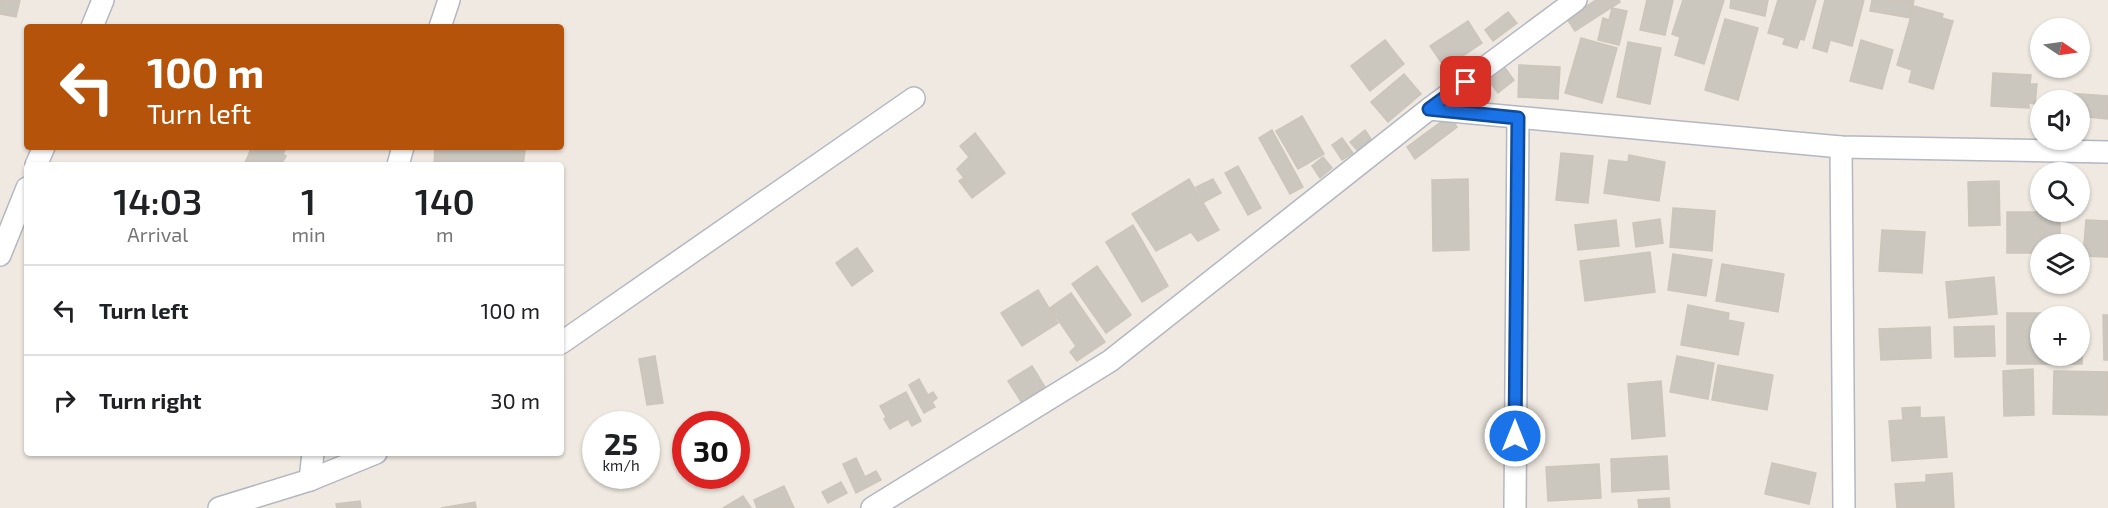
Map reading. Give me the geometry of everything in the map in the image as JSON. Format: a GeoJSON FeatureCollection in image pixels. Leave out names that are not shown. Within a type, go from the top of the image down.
{"type":"FeatureCollection","features":[{"type":"Feature","properties":{"kind":"street"},"geometry":{"type":"LineString","coordinates":[[93,24],[103,0]]}},
{"type":"Feature","properties":{"kind":"street"},"geometry":{"type":"LineString","coordinates":[[441,24],[449,0]]}},
{"type":"Feature","properties":{"kind":"street"},"geometry":{"type":"LineString","coordinates":[[872,508],[1110,361],[1429,109],[1576,0]]}},
{"type":"Feature","properties":{"kind":"street"},"geometry":{"type":"LineString","coordinates":[[564,341],[914,99]]}},
{"type":"Feature","properties":{"kind":"street"},"geometry":{"type":"LineString","coordinates":[[1429,109],[1842,147],[2108,152]]}},
{"type":"Feature","properties":{"kind":"street"},"geometry":{"type":"LineString","coordinates":[[1515,508],[1518,118]]}},
{"type":"Feature","properties":{"kind":"street"},"geometry":{"type":"LineString","coordinates":[[1842,147],[1844,508]]}},
{"type":"Feature","properties":{"kind":"street"},"geometry":{"type":"LineString","coordinates":[[0,255],[24,196]]}},
{"type":"Feature","properties":{"kind":"street"},"geometry":{"type":"LineString","coordinates":[[310,480],[313,456]]}},
{"type":"Feature","properties":{"kind":"street"},"geometry":{"type":"LineString","coordinates":[[219,508],[310,480],[369,456]]}},
{"type":"Feature","properties":{"kind":"building"},"geometry":{"type":"Polygon","coordinates":[[[0,0],[20,0],[16,17],[0,14],[0,0]]]}},
{"type":"Feature","properties":{"kind":"building"},"geometry":{"type":"Polygon","coordinates":[[[1596,0],[1619,0],[1620,2],[1575,31],[1567,19],[1596,0]]]}},
{"type":"Feature","properties":{"kind":"building"},"geometry":{"type":"Polygon","coordinates":[[[1647,0],[1673,0],[1665,35],[1640,30],[1647,0]]]}},
{"type":"Feature","properties":{"kind":"building"},"geometry":{"type":"Polygon","coordinates":[[[1683,0],[1724,0],[1704,64],[1675,55],[1680,37],[1672,34],[1683,0]]]}},
{"type":"Feature","properties":{"kind":"building"},"geometry":{"type":"Polygon","coordinates":[[[1731,0],[1768,0],[1765,16],[1730,8],[1731,0]]]}},
{"type":"Feature","properties":{"kind":"building"},"geometry":{"type":"Polygon","coordinates":[[[1778,0],[1816,0],[1804,40],[1800,39],[1797,48],[1783,44],[1785,38],[1768,33],[1778,0]]]}},
{"type":"Feature","properties":{"kind":"building"},"geometry":{"type":"Polygon","coordinates":[[[1825,0],[1864,0],[1852,46],[1830,40],[1827,52],[1813,48],[1825,0]]]}},
{"type":"Feature","properties":{"kind":"building"},"geometry":{"type":"Polygon","coordinates":[[[1872,0],[1914,0],[1910,18],[1870,11],[1872,0]]]}},
{"type":"Feature","properties":{"kind":"building"},"geometry":{"type":"Polygon","coordinates":[[[1914,6],[1943,14],[1942,18],[1953,21],[1933,89],[1909,82],[1912,70],[1897,65],[1914,6]]]}},
{"type":"Feature","properties":{"kind":"building"},"geometry":{"type":"Polygon","coordinates":[[[1612,8],[1627,11],[1619,45],[1598,40],[1603,18],[1609,20],[1612,8]]]}},
{"type":"Feature","properties":{"kind":"building"},"geometry":{"type":"Polygon","coordinates":[[[1508,12],[1517,23],[1493,41],[1485,30],[1508,12]]]}},
{"type":"Feature","properties":{"kind":"building"},"geometry":{"type":"Polygon","coordinates":[[[1725,19],[1758,28],[1738,100],[1705,90],[1725,19]]]}},
{"type":"Feature","properties":{"kind":"building"},"geometry":{"type":"Polygon","coordinates":[[[1468,21],[1482,43],[1445,68],[1430,46],[1468,21]]]}},
{"type":"Feature","properties":{"kind":"building"},"geometry":{"type":"Polygon","coordinates":[[[1581,38],[1617,48],[1602,103],[1565,93],[1581,38]]]}},
{"type":"Feature","properties":{"kind":"building"},"geometry":{"type":"Polygon","coordinates":[[[1385,40],[1404,64],[1370,91],[1351,66],[1385,40]]]}},
{"type":"Feature","properties":{"kind":"building"},"geometry":{"type":"Polygon","coordinates":[[[1861,40],[1893,50],[1882,89],[1850,81],[1861,40]]]}},
{"type":"Feature","properties":{"kind":"building"},"geometry":{"type":"Polygon","coordinates":[[[1628,42],[1661,48],[1650,104],[1617,97],[1628,42]]]}},
{"type":"Feature","properties":{"kind":"building"},"geometry":{"type":"Polygon","coordinates":[[[1519,65],[1560,67],[1558,99],[1518,97],[1519,65]]]}},
{"type":"Feature","properties":{"kind":"building"},"geometry":{"type":"Polygon","coordinates":[[[1505,68],[1514,80],[1498,93],[1489,81],[1505,68]]]}},
{"type":"Feature","properties":{"kind":"building"},"geometry":{"type":"Polygon","coordinates":[[[1993,73],[2030,75],[2030,84],[2037,84],[2036,90],[2030,90],[2029,108],[1991,106],[1993,73]]]}},
{"type":"Feature","properties":{"kind":"building"},"geometry":{"type":"Polygon","coordinates":[[[1404,74],[1421,94],[1388,122],[1371,102],[1404,74]]]}},
{"type":"Feature","properties":{"kind":"building"},"geometry":{"type":"Polygon","coordinates":[[[2090,95],[2108,96],[2108,119],[2090,117],[2090,95]]]}},
{"type":"Feature","properties":{"kind":"building"},"geometry":{"type":"Polygon","coordinates":[[[1302,116],[1324,154],[1298,169],[1276,131],[1302,116]]]}},
{"type":"Feature","properties":{"kind":"building"},"geometry":{"type":"Polygon","coordinates":[[[1449,116],[1457,127],[1415,159],[1407,147],[1449,116]]]}},
{"type":"Feature","properties":{"kind":"building"},"geometry":{"type":"Polygon","coordinates":[[[1272,130],[1303,187],[1290,194],[1259,138],[1272,130]]]}},
{"type":"Feature","properties":{"kind":"building"},"geometry":{"type":"Polygon","coordinates":[[[1365,130],[1371,139],[1357,150],[1350,142],[1365,130]]]}},
{"type":"Feature","properties":{"kind":"building"},"geometry":{"type":"Polygon","coordinates":[[[975,133],[1005,173],[972,198],[959,181],[964,178],[957,169],[969,157],[960,146],[975,133]]]}},
{"type":"Feature","properties":{"kind":"building"},"geometry":{"type":"Polygon","coordinates":[[[1342,138],[1353,153],[1342,160],[1332,145],[1342,138]]]}},
{"type":"Feature","properties":{"kind":"building"},"geometry":{"type":"Polygon","coordinates":[[[251,150],[285,150],[283,154],[286,156],[283,162],[245,162],[251,150]]]}},
{"type":"Feature","properties":{"kind":"building"},"geometry":{"type":"Polygon","coordinates":[[[435,150],[525,151],[523,162],[434,162],[435,150]]]}},
{"type":"Feature","properties":{"kind":"building"},"geometry":{"type":"Polygon","coordinates":[[[1561,153],[1593,156],[1588,203],[1556,200],[1561,153]]]}},
{"type":"Feature","properties":{"kind":"building"},"geometry":{"type":"Polygon","coordinates":[[[1629,155],[1665,162],[1659,201],[1604,193],[1609,160],[1628,162],[1629,155]]]}},
{"type":"Feature","properties":{"kind":"building"},"geometry":{"type":"Polygon","coordinates":[[[1323,157],[1332,168],[1320,178],[1312,166],[1323,157]]]}},
{"type":"Feature","properties":{"kind":"building"},"geometry":{"type":"Polygon","coordinates":[[[1238,166],[1261,208],[1248,215],[1225,173],[1238,166]]]}},
{"type":"Feature","properties":{"kind":"building"},"geometry":{"type":"Polygon","coordinates":[[[1189,179],[1219,230],[1198,241],[1191,232],[1156,251],[1132,214],[1189,179]]]}},
{"type":"Feature","properties":{"kind":"building"},"geometry":{"type":"Polygon","coordinates":[[[1213,179],[1221,193],[1204,202],[1196,187],[1213,179]]]}},
{"type":"Feature","properties":{"kind":"building"},"geometry":{"type":"Polygon","coordinates":[[[1468,179],[1469,250],[1433,251],[1432,180],[1468,179]]]}},
{"type":"Feature","properties":{"kind":"building"},"geometry":{"type":"Polygon","coordinates":[[[1999,181],[2000,225],[1969,226],[1968,182],[1999,181]]]}},
{"type":"Feature","properties":{"kind":"building"},"geometry":{"type":"Polygon","coordinates":[[[1673,208],[1715,211],[1712,251],[1670,247],[1673,208]]]}},
{"type":"Feature","properties":{"kind":"building"},"geometry":{"type":"Polygon","coordinates":[[[2007,212],[2030,212],[2030,222],[2060,222],[2060,234],[2030,234],[2030,253],[2007,253],[2007,212]]]}},
{"type":"Feature","properties":{"kind":"building"},"geometry":{"type":"Polygon","coordinates":[[[1660,219],[1663,243],[1636,247],[1633,223],[1660,219]]]}},
{"type":"Feature","properties":{"kind":"building"},"geometry":{"type":"Polygon","coordinates":[[[1616,220],[1619,246],[1578,250],[1575,225],[1616,220]]]}},
{"type":"Feature","properties":{"kind":"building"},"geometry":{"type":"Polygon","coordinates":[[[2108,221],[2108,257],[2090,256],[2090,234],[2085,234],[2086,222],[2108,221]]]}},
{"type":"Feature","properties":{"kind":"building"},"geometry":{"type":"Polygon","coordinates":[[[1133,225],[1168,286],[1142,302],[1106,242],[1133,225]]]}},
{"type":"Feature","properties":{"kind":"building"},"geometry":{"type":"Polygon","coordinates":[[[1882,230],[1925,232],[1922,273],[1879,271],[1882,230]]]}},
{"type":"Feature","properties":{"kind":"building"},"geometry":{"type":"Polygon","coordinates":[[[857,248],[873,271],[852,286],[836,263],[857,248]]]}},
{"type":"Feature","properties":{"kind":"building"},"geometry":{"type":"Polygon","coordinates":[[[1650,252],[1655,292],[1585,301],[1580,261],[1650,252]]]}},
{"type":"Feature","properties":{"kind":"building"},"geometry":{"type":"Polygon","coordinates":[[[1673,254],[1712,260],[1706,296],[1668,290],[1673,254]]]}},
{"type":"Feature","properties":{"kind":"building"},"geometry":{"type":"Polygon","coordinates":[[[1722,264],[1784,274],[1778,312],[1716,301],[1722,264]]]}},
{"type":"Feature","properties":{"kind":"building"},"geometry":{"type":"Polygon","coordinates":[[[1097,266],[1131,315],[1106,333],[1072,284],[1097,266]]]}},
{"type":"Feature","properties":{"kind":"building"},"geometry":{"type":"Polygon","coordinates":[[[1994,277],[1997,314],[1949,318],[1946,282],[1994,277]]]}},
{"type":"Feature","properties":{"kind":"building"},"geometry":{"type":"Polygon","coordinates":[[[1038,290],[1058,323],[1022,346],[1001,313],[1038,290]]]}},
{"type":"Feature","properties":{"kind":"building"},"geometry":{"type":"Polygon","coordinates":[[[1071,293],[1105,342],[1077,361],[1070,352],[1076,346],[1050,308],[1071,293]]]}},
{"type":"Feature","properties":{"kind":"building"},"geometry":{"type":"Polygon","coordinates":[[[1688,305],[1729,313],[1728,320],[1744,323],[1738,355],[1681,345],[1688,305]]]}},
{"type":"Feature","properties":{"kind":"building"},"geometry":{"type":"Polygon","coordinates":[[[2007,313],[2030,313],[2030,364],[2007,364],[2007,313]]]}},
{"type":"Feature","properties":{"kind":"building"},"geometry":{"type":"Polygon","coordinates":[[[2103,315],[2108,315],[2108,360],[2104,360],[2103,315]]]}},
{"type":"Feature","properties":{"kind":"building"},"geometry":{"type":"Polygon","coordinates":[[[1994,326],[1995,356],[1955,357],[1954,327],[1994,326]]]}},
{"type":"Feature","properties":{"kind":"building"},"geometry":{"type":"Polygon","coordinates":[[[1930,327],[1931,358],[1881,360],[1879,329],[1930,327]]]}},
{"type":"Feature","properties":{"kind":"building"},"geometry":{"type":"Polygon","coordinates":[[[655,356],[663,403],[647,405],[639,359],[655,356]]]}},
{"type":"Feature","properties":{"kind":"building"},"geometry":{"type":"Polygon","coordinates":[[[1677,356],[1714,363],[1708,399],[1670,392],[1677,356]]]}},
{"type":"Feature","properties":{"kind":"building"},"geometry":{"type":"Polygon","coordinates":[[[1718,365],[1773,375],[1767,410],[1712,400],[1718,365]]]}},
{"type":"Feature","properties":{"kind":"building"},"geometry":{"type":"Polygon","coordinates":[[[1032,366],[1045,387],[1022,403],[1008,381],[1032,366]]]}},
{"type":"Feature","properties":{"kind":"building"},"geometry":{"type":"Polygon","coordinates":[[[2033,369],[2034,415],[2004,416],[2003,371],[2033,369]]]}},
{"type":"Feature","properties":{"kind":"building"},"geometry":{"type":"Polygon","coordinates":[[[2054,371],[2108,372],[2107,415],[2053,414],[2054,371]]]}},
{"type":"Feature","properties":{"kind":"building"},"geometry":{"type":"Polygon","coordinates":[[[919,379],[928,395],[933,392],[937,398],[932,402],[935,407],[924,413],[909,385],[919,379]]]}},
{"type":"Feature","properties":{"kind":"building"},"geometry":{"type":"Polygon","coordinates":[[[1661,381],[1665,436],[1632,439],[1628,384],[1661,381]]]}},
{"type":"Feature","properties":{"kind":"building"},"geometry":{"type":"Polygon","coordinates":[[[906,392],[921,421],[912,426],[908,419],[890,429],[880,406],[906,392]]]}},
{"type":"Feature","properties":{"kind":"building"},"geometry":{"type":"Polygon","coordinates":[[[1920,407],[1920,418],[1944,417],[1947,457],[1892,461],[1889,421],[1903,420],[1902,408],[1920,407]]]}},
{"type":"Feature","properties":{"kind":"building"},"geometry":{"type":"Polygon","coordinates":[[[1667,456],[1669,489],[1612,492],[1611,459],[1667,456]]]}},
{"type":"Feature","properties":{"kind":"building"},"geometry":{"type":"Polygon","coordinates":[[[856,458],[865,477],[876,471],[881,480],[856,493],[843,464],[856,458]]]}},
{"type":"Feature","properties":{"kind":"building"},"geometry":{"type":"Polygon","coordinates":[[[1772,463],[1816,473],[1809,504],[1765,494],[1772,463]]]}},
{"type":"Feature","properties":{"kind":"building"},"geometry":{"type":"Polygon","coordinates":[[[1599,464],[1601,498],[1548,501],[1546,467],[1599,464]]]}},
{"type":"Feature","properties":{"kind":"building"},"geometry":{"type":"Polygon","coordinates":[[[1952,473],[1954,508],[1897,508],[1895,484],[1926,482],[1926,475],[1952,473]]]}},
{"type":"Feature","properties":{"kind":"building"},"geometry":{"type":"Polygon","coordinates":[[[841,482],[847,493],[828,503],[822,492],[841,482]]]}},
{"type":"Feature","properties":{"kind":"building"},"geometry":{"type":"Polygon","coordinates":[[[784,486],[794,508],[757,508],[754,500],[784,486]]]}},
{"type":"Feature","properties":{"kind":"building"},"geometry":{"type":"Polygon","coordinates":[[[743,496],[751,508],[723,508],[743,496]]]}},
{"type":"Feature","properties":{"kind":"building"},"geometry":{"type":"Polygon","coordinates":[[[1669,498],[1670,508],[1639,508],[1638,500],[1669,498]]]}},
{"type":"Feature","properties":{"kind":"building"},"geometry":{"type":"Polygon","coordinates":[[[360,501],[361,508],[337,508],[336,504],[360,501]]]}},
{"type":"Feature","properties":{"kind":"building"},"geometry":{"type":"Polygon","coordinates":[[[475,502],[476,508],[441,508],[475,502]]]}},
{"type":"Feature","properties":{"kind":"route"},"geometry":{"type":"LineString","coordinates":[[1466,82],[1429,109],[1518,118],[1515,436]]}}]}
